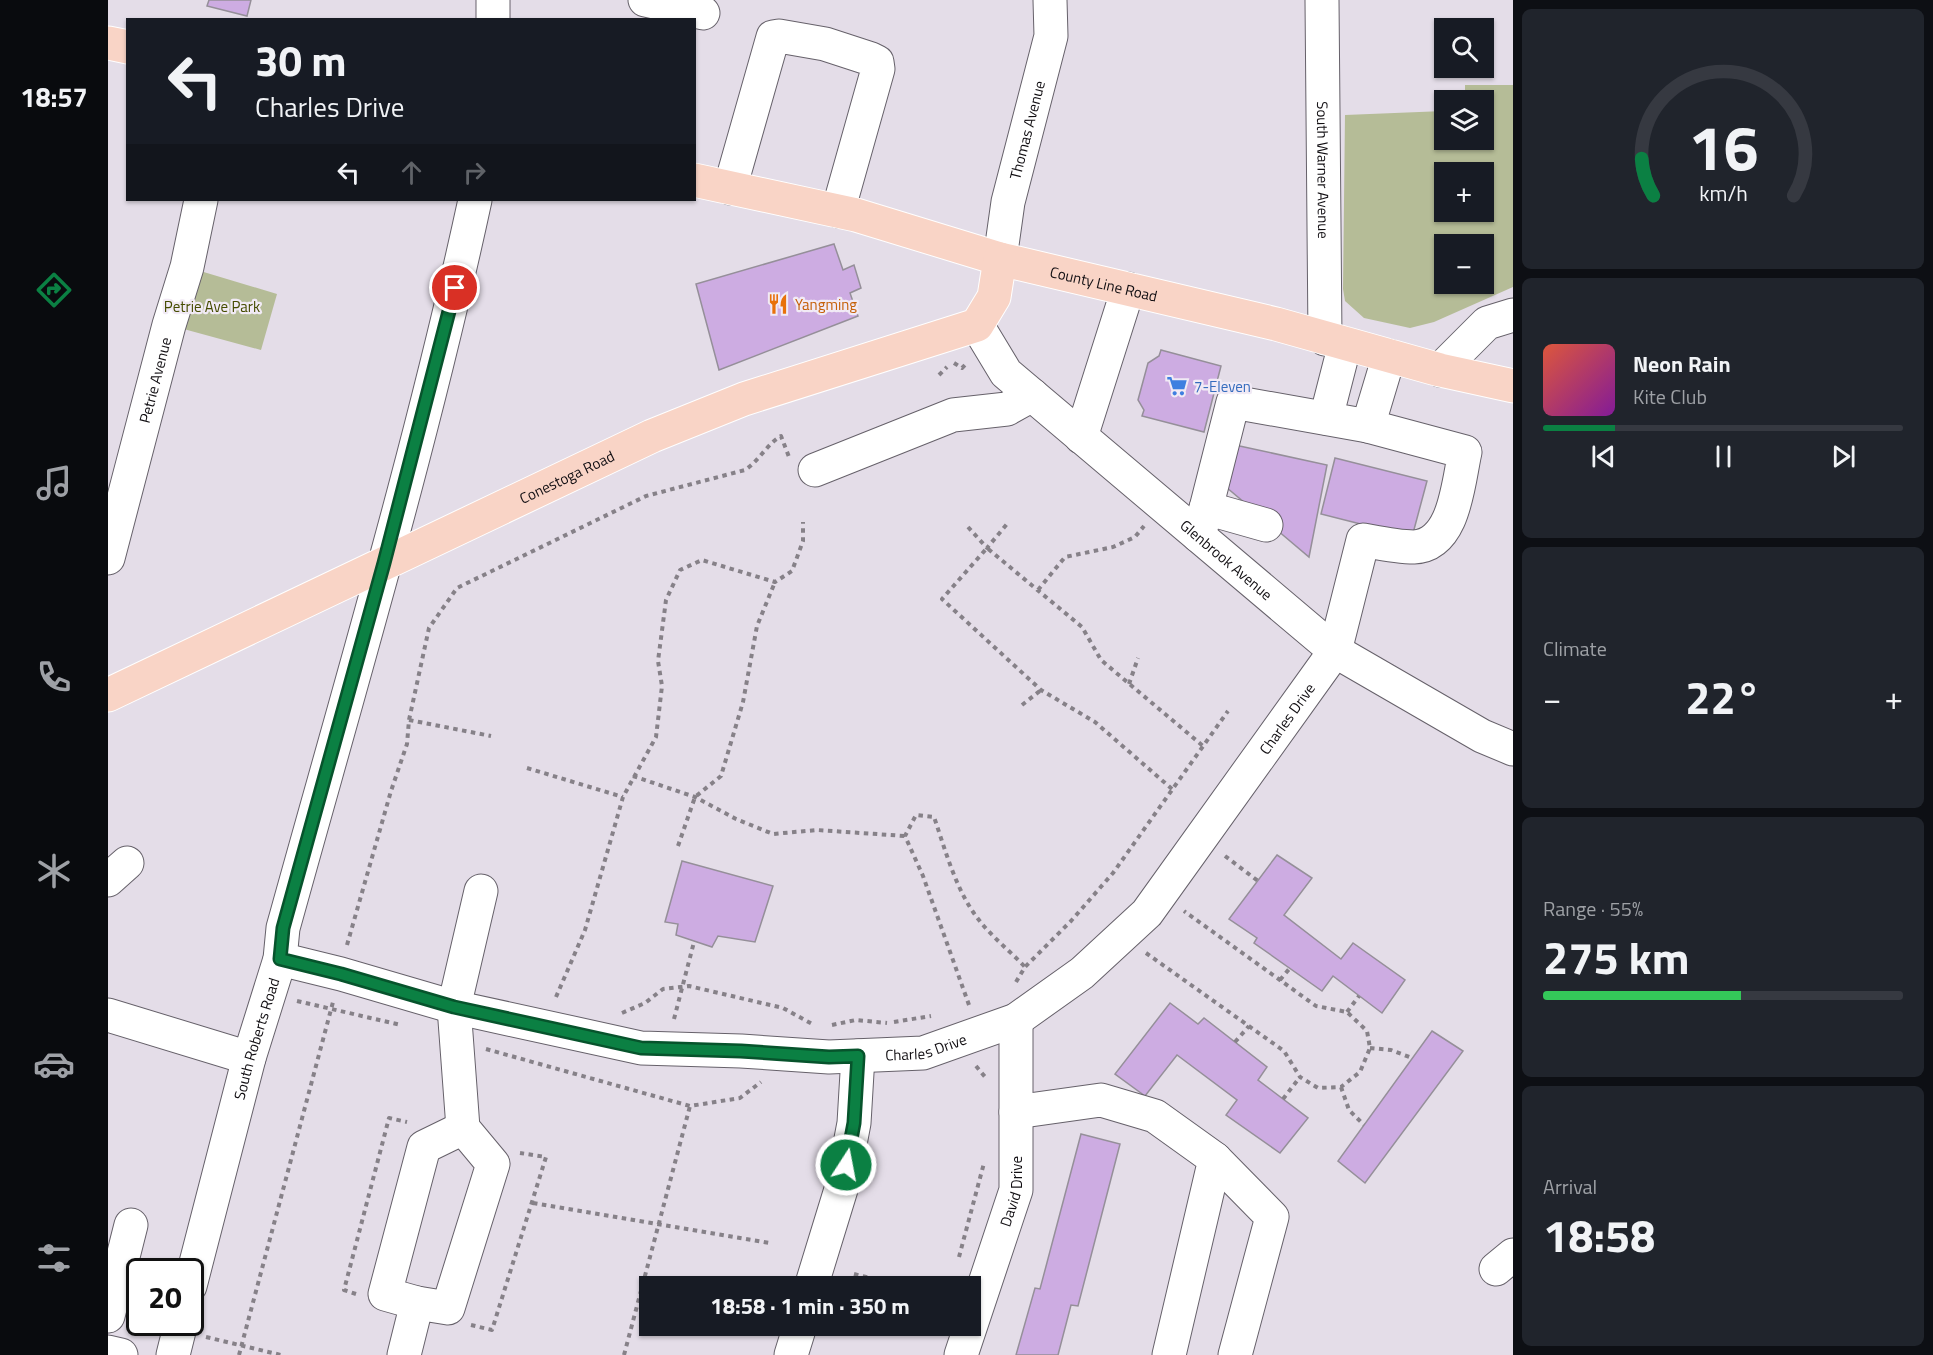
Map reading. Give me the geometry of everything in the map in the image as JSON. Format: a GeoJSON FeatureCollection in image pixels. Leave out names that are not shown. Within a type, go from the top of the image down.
{"type":"FeatureCollection","features":[{"type":"Feature","properties":{"kind":"main road"},"geometry":{"type":"LineString","coordinates":[[108,43],[126,47]]}},
{"type":"Feature","properties":{"kind":"main road","name":"County Line Road"},"geometry":{"type":"LineString","coordinates":[[696,180],[837,211],[953,243],[1000,259],[1276,324],[1440,370],[1513,386]]}},
{"type":"Feature","properties":{"kind":"main road"},"geometry":{"type":"LineString","coordinates":[[977,325],[994,297],[1000,259]]}},
{"type":"Feature","properties":{"kind":"main road","name":"Conestoga Road"},"geometry":{"type":"LineString","coordinates":[[108,696],[652,436],[744,399],[977,325]]}},
{"type":"Feature","properties":{"kind":"street"},"geometry":{"type":"LineString","coordinates":[[493,0],[493,18]]}},
{"type":"Feature","properties":{"kind":"street"},"geometry":{"type":"LineString","coordinates":[[645,0],[703,13]]}},
{"type":"Feature","properties":{"kind":"street","name":"Thomas Avenue"},"geometry":{"type":"LineString","coordinates":[[1000,259],[1008,202],[1051,36],[1050,0]]}},
{"type":"Feature","properties":{"kind":"street","name":"South Warner Avenue"},"geometry":{"type":"LineString","coordinates":[[1322,0],[1335,342],[1326,418]]}},
{"type":"Feature","properties":{"kind":"street"},"geometry":{"type":"LineString","coordinates":[[730,188],[772,38],[779,36],[825,44],[871,59],[877,62],[878,69],[837,211]]}},
{"type":"Feature","properties":{"kind":"street","name":"Petrie Avenue"},"geometry":{"type":"LineString","coordinates":[[108,558],[169,325],[187,267],[201,201]]}},
{"type":"Feature","properties":{"kind":"street","name":"South Roberts Road"},"geometry":{"type":"LineString","coordinates":[[197,1258],[249,1058],[280,959],[283,928],[384,563],[461,265],[475,201]]}},
{"type":"Feature","properties":{"kind":"street"},"geometry":{"type":"LineString","coordinates":[[1081,436],[1128,289]]}},
{"type":"Feature","properties":{"kind":"street"},"geometry":{"type":"LineString","coordinates":[[1440,370],[1487,323],[1513,315]]}},
{"type":"Feature","properties":{"kind":"street","name":"Glenbrook Avenue"},"geometry":{"type":"LineString","coordinates":[[977,325],[1006,373],[1081,436],[1202,522],[1335,651],[1482,736],[1513,749]]}},
{"type":"Feature","properties":{"kind":"street"},"geometry":{"type":"LineString","coordinates":[[1368,426],[1389,356]]}},
{"type":"Feature","properties":{"kind":"street"},"geometry":{"type":"LineString","coordinates":[[815,470],[953,415],[1007,409],[1032,395]]}},
{"type":"Feature","properties":{"kind":"street"},"geometry":{"type":"LineString","coordinates":[[1266,525],[1202,522],[1233,402],[1368,426],[1465,453],[1450,518],[1438,538],[1416,547],[1363,540],[1335,651]]}},
{"type":"Feature","properties":{"kind":"street","name":"Charles Drive"},"geometry":{"type":"LineString","coordinates":[[280,959],[454,1007],[641,1048],[829,1057],[922,1053],[1016,1020],[1082,973],[1147,913],[1335,651]]}},
{"type":"Feature","properties":{"kind":"street"},"geometry":{"type":"LineString","coordinates":[[463,1128],[424,1147],[385,1294],[417,1304],[448,1308],[493,1164],[463,1128],[454,1007],[480,891]]}},
{"type":"Feature","properties":{"kind":"street"},"geometry":{"type":"LineString","coordinates":[[108,1014],[249,1058]]}},
{"type":"Feature","properties":{"kind":"street","name":"David Drive"},"geometry":{"type":"LineString","coordinates":[[961,1355],[1016,1190],[1016,1020]]}},
{"type":"Feature","properties":{"kind":"street"},"geometry":{"type":"LineString","coordinates":[[815,1276],[842,1186],[854,1123],[858,1056]]}},
{"type":"Feature","properties":{"kind":"street"},"geometry":{"type":"LineString","coordinates":[[1016,1112],[1101,1100],[1155,1116],[1215,1159],[1272,1217],[1234,1355]]}},
{"type":"Feature","properties":{"kind":"street"},"geometry":{"type":"LineString","coordinates":[[1169,1355],[1215,1159]]}},
{"type":"Feature","properties":{"kind":"street"},"geometry":{"type":"LineString","coordinates":[[108,1317],[131,1225]]}},
{"type":"Feature","properties":{"kind":"street"},"geometry":{"type":"LineString","coordinates":[[404,1355],[417,1304]]}},
{"type":"Feature","properties":{"kind":"street"},"geometry":{"type":"LineString","coordinates":[[791,1355],[797,1336]]}},
{"type":"Feature","properties":{"kind":"street"},"geometry":{"type":"LineString","coordinates":[[108,1352],[121,1355]]}},
{"type":"Feature","properties":{"kind":"path"},"geometry":{"type":"LineString","coordinates":[[239,1355],[341,974],[347,942],[407,744],[409,720],[429,628],[457,588],[646,496],[745,470],[754,465],[781,436],[797,478],[815,470]]}},
{"type":"Feature","properties":{"kind":"path"},"geometry":{"type":"LineString","coordinates":[[1038,590],[1065,556],[1113,547],[1135,537],[1150,518]]}},
{"type":"Feature","properties":{"kind":"path"},"geometry":{"type":"LineString","coordinates":[[678,846],[695,797],[721,776],[743,702],[758,626],[775,582],[792,571],[803,541],[803,522]]}},
{"type":"Feature","properties":{"kind":"path"},"geometry":{"type":"LineString","coordinates":[[1007,524],[942,600],[1041,690],[1095,722],[1172,789]]}},
{"type":"Feature","properties":{"kind":"path"},"geometry":{"type":"LineString","coordinates":[[968,527],[987,548],[1082,627],[1101,660],[1203,746]]}},
{"type":"Feature","properties":{"kind":"path"},"geometry":{"type":"LineString","coordinates":[[556,997],[585,930],[623,797],[656,737],[662,686],[658,661],[666,600],[680,570],[702,560],[775,582]]}},
{"type":"Feature","properties":{"kind":"path"},"geometry":{"type":"LineString","coordinates":[[1129,684],[1138,658]]}},
{"type":"Feature","properties":{"kind":"path"},"geometry":{"type":"LineString","coordinates":[[1022,705],[1041,690]]}},
{"type":"Feature","properties":{"kind":"path"},"geometry":{"type":"LineString","coordinates":[[1014,985],[1025,967],[1071,921],[1113,873],[1228,711]]}},
{"type":"Feature","properties":{"kind":"path"},"geometry":{"type":"LineString","coordinates":[[409,720],[491,736]]}},
{"type":"Feature","properties":{"kind":"path"},"geometry":{"type":"LineString","coordinates":[[527,768],[623,797]]}},
{"type":"Feature","properties":{"kind":"path"},"geometry":{"type":"LineString","coordinates":[[633,776],[695,797],[735,819],[772,834],[817,830],[905,836]]}},
{"type":"Feature","properties":{"kind":"path"},"geometry":{"type":"LineString","coordinates":[[905,836],[916,815],[934,817],[951,868],[969,905],[980,921],[1025,967]]}},
{"type":"Feature","properties":{"kind":"path"},"geometry":{"type":"LineString","coordinates":[[905,836],[923,876],[969,1005]]}},
{"type":"Feature","properties":{"kind":"path"},"geometry":{"type":"LineString","coordinates":[[1221,852],[1258,880]]}},
{"type":"Feature","properties":{"kind":"path"},"geometry":{"type":"LineString","coordinates":[[1146,952],[1284,1052],[1300,1077],[1318,1088],[1341,1087],[1360,1072],[1370,1048],[1367,1031],[1347,1012],[1316,1006],[1180,909]]}},
{"type":"Feature","properties":{"kind":"path"},"geometry":{"type":"LineString","coordinates":[[337,940],[359,946]]}},
{"type":"Feature","properties":{"kind":"path"},"geometry":{"type":"LineString","coordinates":[[666,1049],[694,942]]}},
{"type":"Feature","properties":{"kind":"path"},"geometry":{"type":"LineString","coordinates":[[1280,980],[1290,968]]}},
{"type":"Feature","properties":{"kind":"path"},"geometry":{"type":"LineString","coordinates":[[620,1015],[645,1003],[663,989],[689,986],[783,1008],[820,1028]]}},
{"type":"Feature","properties":{"kind":"path"},"geometry":{"type":"LineString","coordinates":[[268,993],[411,1028]]}},
{"type":"Feature","properties":{"kind":"path"},"geometry":{"type":"LineString","coordinates":[[545,995],[556,997],[563,1002]]}},
{"type":"Feature","properties":{"kind":"path"},"geometry":{"type":"LineString","coordinates":[[1347,1012],[1359,996]]}},
{"type":"Feature","properties":{"kind":"path"},"geometry":{"type":"LineString","coordinates":[[959,1008],[979,1003]]}},
{"type":"Feature","properties":{"kind":"path"},"geometry":{"type":"LineString","coordinates":[[828,1026],[856,1020],[889,1023],[938,1014]]}},
{"type":"Feature","properties":{"kind":"path"},"geometry":{"type":"LineString","coordinates":[[1235,1042],[1249,1026]]}},
{"type":"Feature","properties":{"kind":"path"},"geometry":{"type":"LineString","coordinates":[[457,1043],[503,1053],[690,1106],[740,1098],[763,1081]]}},
{"type":"Feature","properties":{"kind":"path"},"geometry":{"type":"LineString","coordinates":[[1370,1048],[1391,1050],[1412,1058]]}},
{"type":"Feature","properties":{"kind":"path"},"geometry":{"type":"LineString","coordinates":[[967,1068],[977,1065],[988,1080]]}},
{"type":"Feature","properties":{"kind":"path"},"geometry":{"type":"LineString","coordinates":[[1283,1099],[1300,1077]]}},
{"type":"Feature","properties":{"kind":"path"},"geometry":{"type":"LineString","coordinates":[[1341,1087],[1349,1110],[1364,1125]]}},
{"type":"Feature","properties":{"kind":"path"},"geometry":{"type":"LineString","coordinates":[[624,1355],[690,1106]]}},
{"type":"Feature","properties":{"kind":"path"},"geometry":{"type":"LineString","coordinates":[[958,1264],[985,1160]]}},
{"type":"Feature","properties":{"kind":"path"},"geometry":{"type":"LineString","coordinates":[[533,1203],[770,1243]]}},
{"type":"Feature","properties":{"kind":"path"},"geometry":{"type":"LineString","coordinates":[[854,1274],[862,1276]]}},
{"type":"Feature","properties":{"kind":"path"},"geometry":{"type":"LineString","coordinates":[[178,1336],[281,1355]]}},
{"type":"Feature","properties":{"kind":"green space"},"geometry":{"type":"Polygon","coordinates":[[[1465,85],[1513,85],[1513,287],[1434,322],[1410,328],[1364,318],[1345,301],[1343,289],[1345,115],[1434,111],[1434,150],[1494,150],[1494,90],[1465,90],[1465,85]]]}},
{"type":"Feature","properties":{"kind":"green space","name":"Petrie Ave Park"},"geometry":{"type":"Polygon","coordinates":[[[187,267],[277,294],[261,350],[169,325],[187,267]]]}},
{"type":"Feature","properties":{"kind":"building"},"geometry":{"type":"Polygon","coordinates":[[[209,0],[251,0],[247,16],[207,6],[209,0]]]}},
{"type":"Feature","properties":{"kind":"building","name":"Yangming"},"geometry":{"type":"Polygon","coordinates":[[[834,244],[843,270],[854,265],[861,288],[850,293],[858,316],[719,370],[696,284],[834,244]]]}},
{"type":"Feature","properties":{"kind":"building"},"geometry":{"type":"Polygon","coordinates":[[[1161,350],[1221,366],[1204,432],[1142,416],[1144,410],[1138,400],[1148,363],[1159,356],[1161,350]]]}},
{"type":"Feature","properties":{"kind":"building"},"geometry":{"type":"Polygon","coordinates":[[[1235,445],[1327,465],[1309,557],[1226,487],[1235,445]]]}},
{"type":"Feature","properties":{"kind":"building"},"geometry":{"type":"Polygon","coordinates":[[[1335,458],[1427,481],[1412,537],[1321,514],[1335,458]]]}},
{"type":"Feature","properties":{"kind":"building"},"geometry":{"type":"Polygon","coordinates":[[[1277,855],[1312,878],[1284,915],[1341,959],[1353,943],[1405,980],[1382,1013],[1333,976],[1322,991],[1254,943],[1257,938],[1229,919],[1277,855]]]}},
{"type":"Feature","properties":{"kind":"building"},"geometry":{"type":"Polygon","coordinates":[[[682,861],[773,886],[755,942],[718,936],[712,947],[676,935],[678,924],[665,922],[682,861]]]}},
{"type":"Feature","properties":{"kind":"building"},"geometry":{"type":"Polygon","coordinates":[[[1170,1003],[1198,1024],[1204,1018],[1267,1067],[1258,1080],[1308,1118],[1280,1153],[1226,1115],[1237,1100],[1177,1055],[1145,1096],[1115,1074],[1170,1003]]]}},
{"type":"Feature","properties":{"kind":"building"},"geometry":{"type":"Polygon","coordinates":[[[1432,1031],[1463,1051],[1365,1183],[1338,1161],[1432,1031]]]}},
{"type":"Feature","properties":{"kind":"building"},"geometry":{"type":"Polygon","coordinates":[[[1081,1134],[1120,1144],[1078,1306],[1071,1305],[1058,1355],[1016,1355],[1035,1288],[1040,1289],[1081,1134]]]}},
{"type":"Feature","properties":{"kind":"place","name":"Yangming"},"geometry":{"type":"Point","coordinates":[778,304]}},
{"type":"Feature","properties":{"kind":"place","name":"7-Eleven"},"geometry":{"type":"Point","coordinates":[1177,386]}},
{"type":"Feature","properties":{"kind":"route"},"geometry":{"type":"LineString","coordinates":[[455,288],[384,563],[283,928],[280,959],[454,1007],[641,1048],[829,1057],[858,1056],[854,1123],[846,1165]]}}]}
